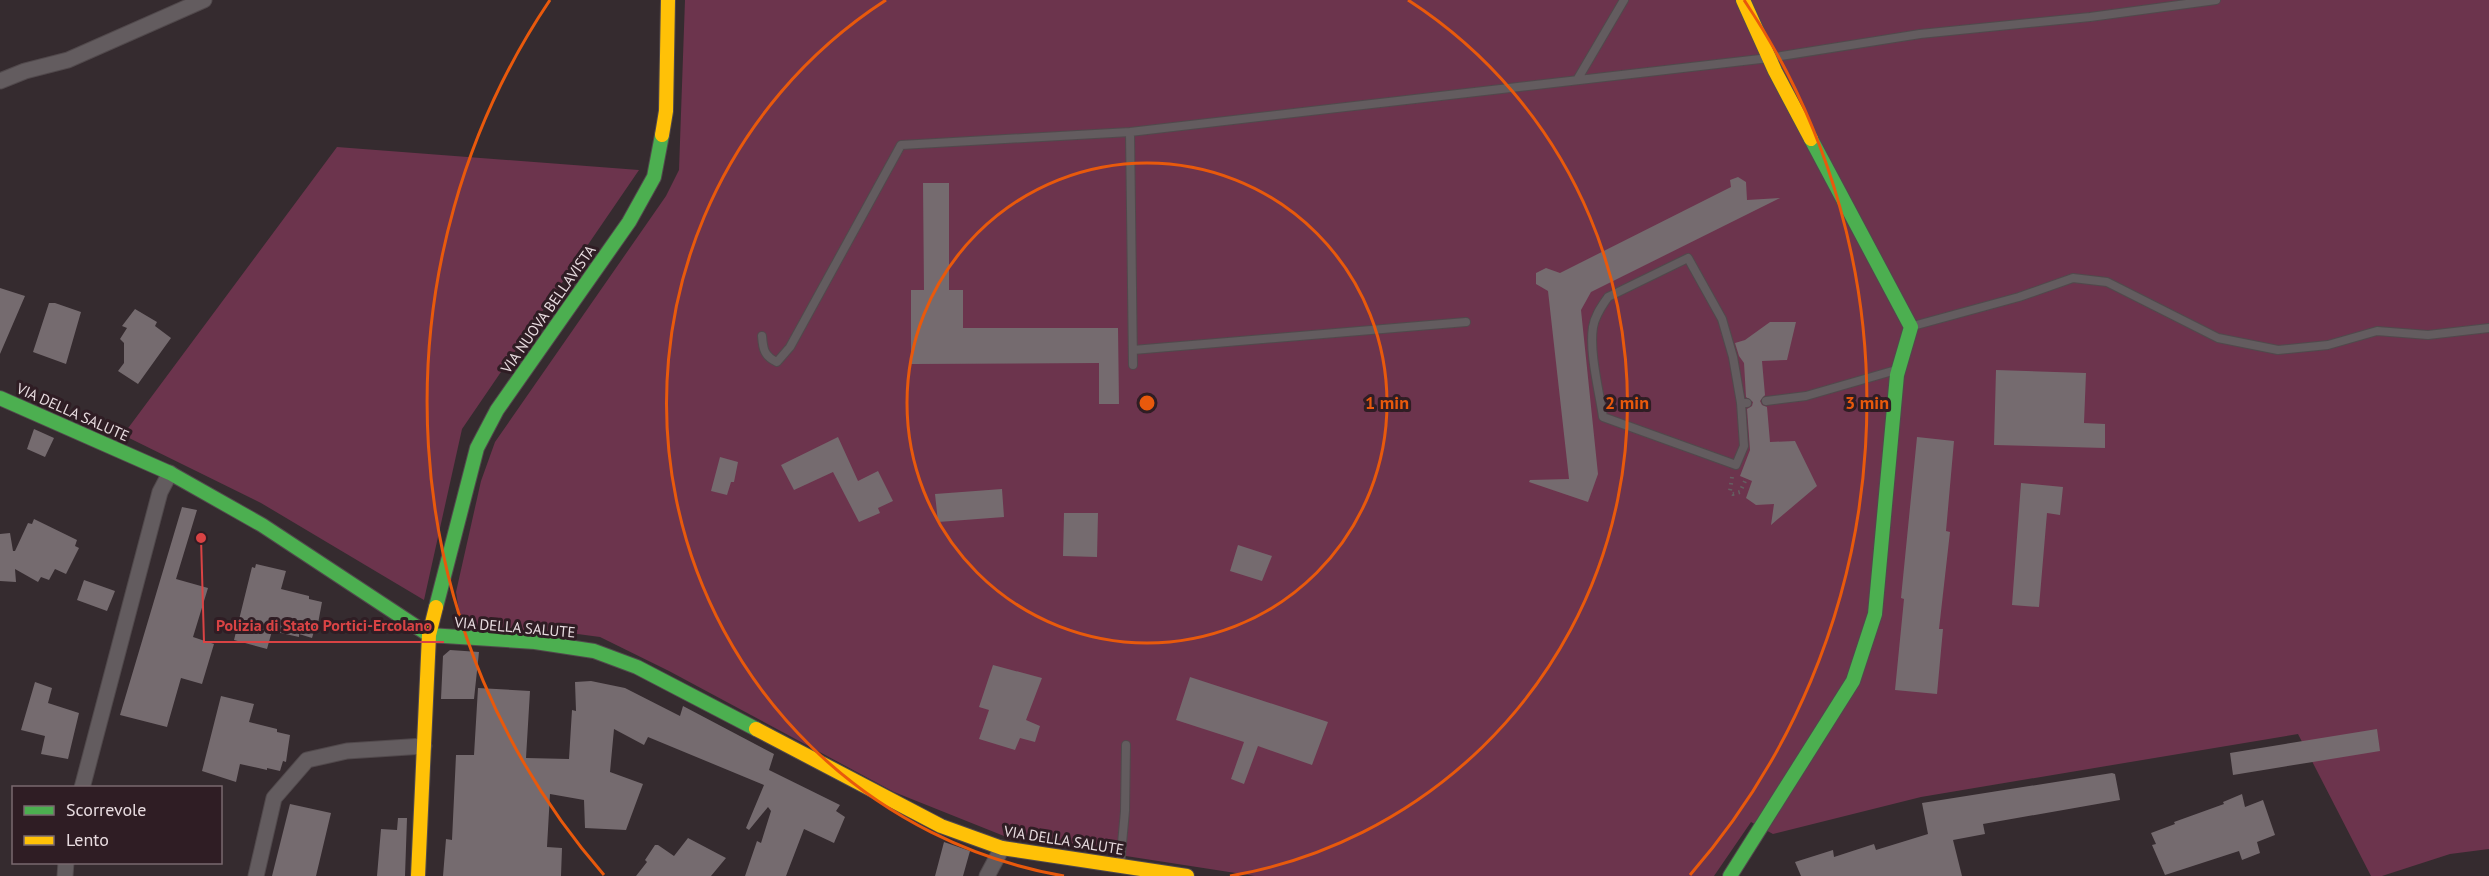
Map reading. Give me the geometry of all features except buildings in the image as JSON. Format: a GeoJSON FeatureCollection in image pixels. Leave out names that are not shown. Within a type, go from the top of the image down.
{"type":"FeatureCollection","features":[{"type":"Feature","properties":{"kind":"street"},"geometry":{"type":"LineString","coordinates":[[0,81],[25,71],[68,60],[204,0]]}},
{"type":"Feature","properties":{"kind":"street","name":"VIA NUOVA BELLAVISTA"},"geometry":{"type":"LineString","coordinates":[[418,876],[429,635],[477,448],[497,410],[629,222],[654,177],[666,111],[668,0]]}},
{"type":"Feature","properties":{"kind":"street"},"geometry":{"type":"LineString","coordinates":[[1730,876],[1853,681],[1864,648],[1875,614],[1898,370],[1911,327],[1769,57],[1743,0]]}},
{"type":"Feature","properties":{"kind":"street","name":"VIA DELLA SALUTE"},"geometry":{"type":"LineString","coordinates":[[0,398],[170,473],[262,525],[429,635],[535,642],[594,651],[636,667],[941,826],[1002,848],[1186,876]]}},
{"type":"Feature","properties":{"kind":"street"},"geometry":{"type":"LineString","coordinates":[[83,786],[160,492],[170,473]]}},
{"type":"Feature","properties":{"kind":"street"},"geometry":{"type":"LineString","coordinates":[[255,876],[274,798],[307,760],[347,751],[424,746]]}},
{"type":"Feature","properties":{"kind":"street"},"geometry":{"type":"LineString","coordinates":[[987,876],[1002,848]]}},
{"type":"Feature","properties":{"kind":"lane"},"geometry":{"type":"LineString","coordinates":[[1577,80],[1623,0]]}},
{"type":"Feature","properties":{"kind":"lane"},"geometry":{"type":"LineString","coordinates":[[762,336],[763,349],[768,358],[777,362],[790,347],[901,145],[1130,132],[1769,57],[1920,34],[2090,17],[2216,0]]}},
{"type":"Feature","properties":{"kind":"lane"},"geometry":{"type":"LineString","coordinates":[[1130,132],[1133,365]]}},
{"type":"Feature","properties":{"kind":"lane"},"geometry":{"type":"LineString","coordinates":[[1688,258],[1722,319],[1744,403],[1744,446],[1736,465],[1603,417],[1592,340],[1593,325],[1600,309],[1608,297],[1688,258]]}},
{"type":"Feature","properties":{"kind":"lane"},"geometry":{"type":"LineString","coordinates":[[1911,327],[2019,297],[2073,278],[2107,282],[2218,338],[2278,350],[2328,345],[2377,331],[2428,335],[2489,328]]}},
{"type":"Feature","properties":{"kind":"lane"},"geometry":{"type":"LineString","coordinates":[[1133,350],[1466,322]]}},
{"type":"Feature","properties":{"kind":"lane"},"geometry":{"type":"LineString","coordinates":[[1766,401],[1806,396],[1898,370]]}},
{"type":"Feature","properties":{"kind":"lane"},"geometry":{"type":"LineString","coordinates":[[1120,866],[1125,811],[1126,745]]}},
{"type":"Feature","properties":{"kind":"path"},"geometry":{"type":"LineString","coordinates":[[1736,465],[1730,482],[1730,491],[1733,494],[1740,492],[1746,478]]}},
{"type":"Feature","properties":{"kind":"shaded area"},"geometry":{"type":"Polygon","coordinates":[[[685,0],[2489,0],[2489,849],[2450,854],[2382,876],[2371,876],[2298,734],[1921,797],[1773,834],[1751,822],[1714,876],[1255,876],[1009,838],[894,792],[669,671],[600,637],[555,631],[468,633],[461,623],[456,592],[481,481],[495,442],[666,196],[679,170],[685,0]]]}},
{"type":"Feature","properties":{"kind":"shaded area"},"geometry":{"type":"Polygon","coordinates":[[[337,147],[639,170],[462,429],[424,600],[261,503],[123,435],[337,147]]]}},
{"type":"Feature","properties":{"kind":"traffic: fast"},"geometry":{"type":"LineString","coordinates":[[436,607],[477,448],[497,410],[629,222],[654,177],[662,135]]}},
{"type":"Feature","properties":{"kind":"traffic: fast"},"geometry":{"type":"LineString","coordinates":[[1730,876],[1853,681],[1875,614],[1897,375],[1911,327],[1811,139]]}},
{"type":"Feature","properties":{"kind":"traffic: fast"},"geometry":{"type":"LineString","coordinates":[[0,398],[170,473],[262,525],[429,635],[535,642],[594,651],[637,667],[756,729]]}},
{"type":"Feature","properties":{"kind":"traffic: slow"},"geometry":{"type":"LineString","coordinates":[[662,135],[666,111],[668,0]]}},
{"type":"Feature","properties":{"kind":"traffic: slow"},"geometry":{"type":"LineString","coordinates":[[1743,0],[1775,71],[1811,139]]}},
{"type":"Feature","properties":{"kind":"traffic: slow"},"geometry":{"type":"LineString","coordinates":[[418,876],[429,635],[436,607]]}},
{"type":"Feature","properties":{"kind":"traffic: slow"},"geometry":{"type":"LineString","coordinates":[[756,729],[941,826],[1002,848],[1187,876]]}},
{"type":"Feature","properties":{"kind":"place","name":"Polizia di Stato Portici-Ercolano"},"geometry":{"type":"Point","coordinates":[201,538]}}]}
